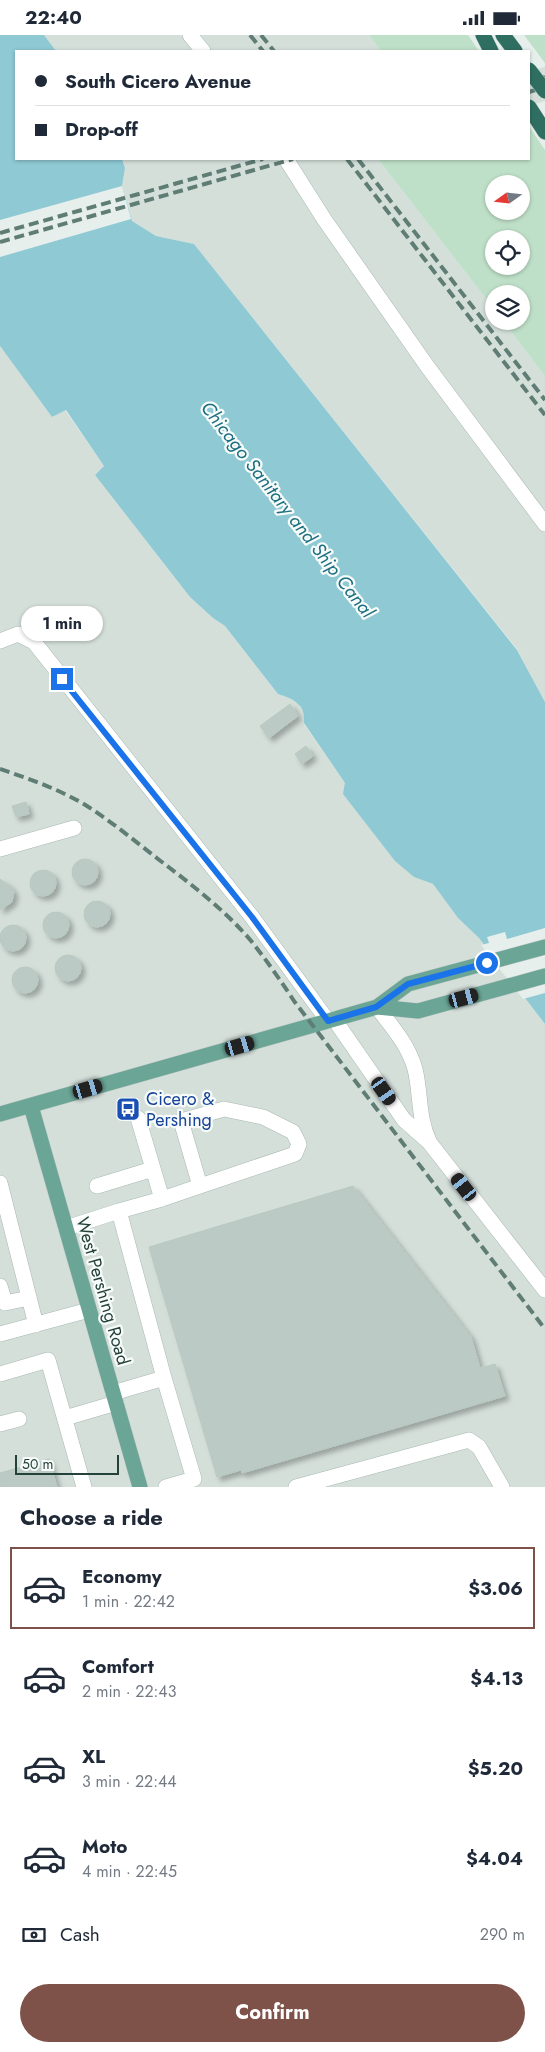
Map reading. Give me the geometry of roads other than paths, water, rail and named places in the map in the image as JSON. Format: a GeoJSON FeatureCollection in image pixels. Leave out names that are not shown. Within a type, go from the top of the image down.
{"type":"FeatureCollection","features":[{"type":"Feature","properties":{"kind":"highway"},"geometry":{"type":"LineString","coordinates":[[503,36],[514,50]]}},
{"type":"Feature","properties":{"kind":"highway"},"geometry":{"type":"LineString","coordinates":[[530,71],[545,91]]}},
{"type":"Feature","properties":{"kind":"highway"},"geometry":{"type":"LineString","coordinates":[[530,108],[545,131]]}},
{"type":"Feature","properties":{"kind":"main road"},"geometry":{"type":"LineString","coordinates":[[0,1114],[376,1007],[408,984],[545,947]]}},
{"type":"Feature","properties":{"kind":"main road"},"geometry":{"type":"LineString","coordinates":[[376,1007],[418,1011],[545,976]]}},
{"type":"Feature","properties":{"kind":"main road","name":"West Pershing Road"},"geometry":{"type":"LineString","coordinates":[[31,1106],[140,1487]]}},
{"type":"Feature","properties":{"kind":"lane"},"geometry":{"type":"LineString","coordinates":[[190,35],[202,50]]}},
{"type":"Feature","properties":{"kind":"lane"},"geometry":{"type":"LineString","coordinates":[[287,160],[324,219],[421,358],[545,524]]}},
{"type":"Feature","properties":{"kind":"lane"},"geometry":{"type":"LineString","coordinates":[[0,641],[18,635],[34,643],[252,917],[331,1020],[404,1120],[430,1142]]}},
{"type":"Feature","properties":{"kind":"lane"},"geometry":{"type":"LineString","coordinates":[[0,849],[74,829]]}},
{"type":"Feature","properties":{"kind":"lane"},"geometry":{"type":"LineString","coordinates":[[376,1007],[402,1039],[409,1052],[415,1071],[422,1127],[430,1142],[545,1290]]}},
{"type":"Feature","properties":{"kind":"lane"},"geometry":{"type":"LineString","coordinates":[[66,1228],[162,1199],[295,1154],[299,1144],[293,1132],[263,1117],[224,1109],[181,1121],[200,1186]]}},
{"type":"Feature","properties":{"kind":"lane"},"geometry":{"type":"LineString","coordinates":[[138,1119],[162,1199]]}},
{"type":"Feature","properties":{"kind":"lane"},"geometry":{"type":"LineString","coordinates":[[97,1186],[153,1169]]}},
{"type":"Feature","properties":{"kind":"lane"},"geometry":{"type":"LineString","coordinates":[[0,1183],[5,1220],[36,1325]]}},
{"type":"Feature","properties":{"kind":"lane"},"geometry":{"type":"LineString","coordinates":[[119,1211],[164,1378],[194,1479],[166,1487]]}},
{"type":"Feature","properties":{"kind":"lane"},"geometry":{"type":"LineString","coordinates":[[0,1286],[2,1304],[29,1298]]}},
{"type":"Feature","properties":{"kind":"lane"},"geometry":{"type":"LineString","coordinates":[[0,1335],[89,1310]]}},
{"type":"Feature","properties":{"kind":"lane"},"geometry":{"type":"LineString","coordinates":[[0,1374],[48,1360],[84,1487]]}},
{"type":"Feature","properties":{"kind":"lane"},"geometry":{"type":"LineString","coordinates":[[65,1418],[164,1378]]}},
{"type":"Feature","properties":{"kind":"lane"},"geometry":{"type":"LineString","coordinates":[[0,1425],[19,1419]]}},
{"type":"Feature","properties":{"kind":"lane"},"geometry":{"type":"LineString","coordinates":[[296,1487],[469,1440],[479,1447],[502,1487]]}},
{"type":"Feature","properties":{"kind":"water","name":"Chicago Sanitary and Ship Canal"},"geometry":{"type":"Polygon","coordinates":[[[0,35],[44,35],[55,50],[15,50],[15,160],[122,160],[125,168],[122,186],[132,221],[156,236],[194,244],[517,650],[545,702],[545,1024],[479,938],[458,918],[433,884],[414,877],[395,861],[343,794],[345,783],[304,723],[301,707],[289,698],[278,694],[225,626],[190,597],[95,475],[104,466],[66,410],[52,417],[0,346],[0,35]],[[25,217],[11,222],[7,236],[17,247],[32,245],[38,231],[37,226],[25,217]]]}},
{"type":"Feature","properties":{"kind":"railway"},"geometry":{"type":"LineString","coordinates":[[250,35],[262,50]]}},
{"type":"Feature","properties":{"kind":"railway"},"geometry":{"type":"LineString","coordinates":[[261,35],[273,50]]}},
{"type":"Feature","properties":{"kind":"railway"},"geometry":{"type":"LineString","coordinates":[[530,82],[545,77]]}},
{"type":"Feature","properties":{"kind":"railway"},"geometry":{"type":"LineString","coordinates":[[530,92],[545,87]]}},
{"type":"Feature","properties":{"kind":"railway"},"geometry":{"type":"LineString","coordinates":[[0,233],[259,160]]}},
{"type":"Feature","properties":{"kind":"railway"},"geometry":{"type":"LineString","coordinates":[[0,242],[289,160]]}},
{"type":"Feature","properties":{"kind":"railway"},"geometry":{"type":"LineString","coordinates":[[348,160],[545,415]]}},
{"type":"Feature","properties":{"kind":"railway"},"geometry":{"type":"LineString","coordinates":[[359,160],[545,400]]}},
{"type":"Feature","properties":{"kind":"railway"},"geometry":{"type":"LineString","coordinates":[[0,769],[56,790],[96,812],[195,888],[242,930],[258,949],[294,1001],[545,1329]]}},
{"type":"Feature","properties":{"kind":"place","name":"Cicero & Pershing"},"geometry":{"type":"Point","coordinates":[128,1109]}}]}
